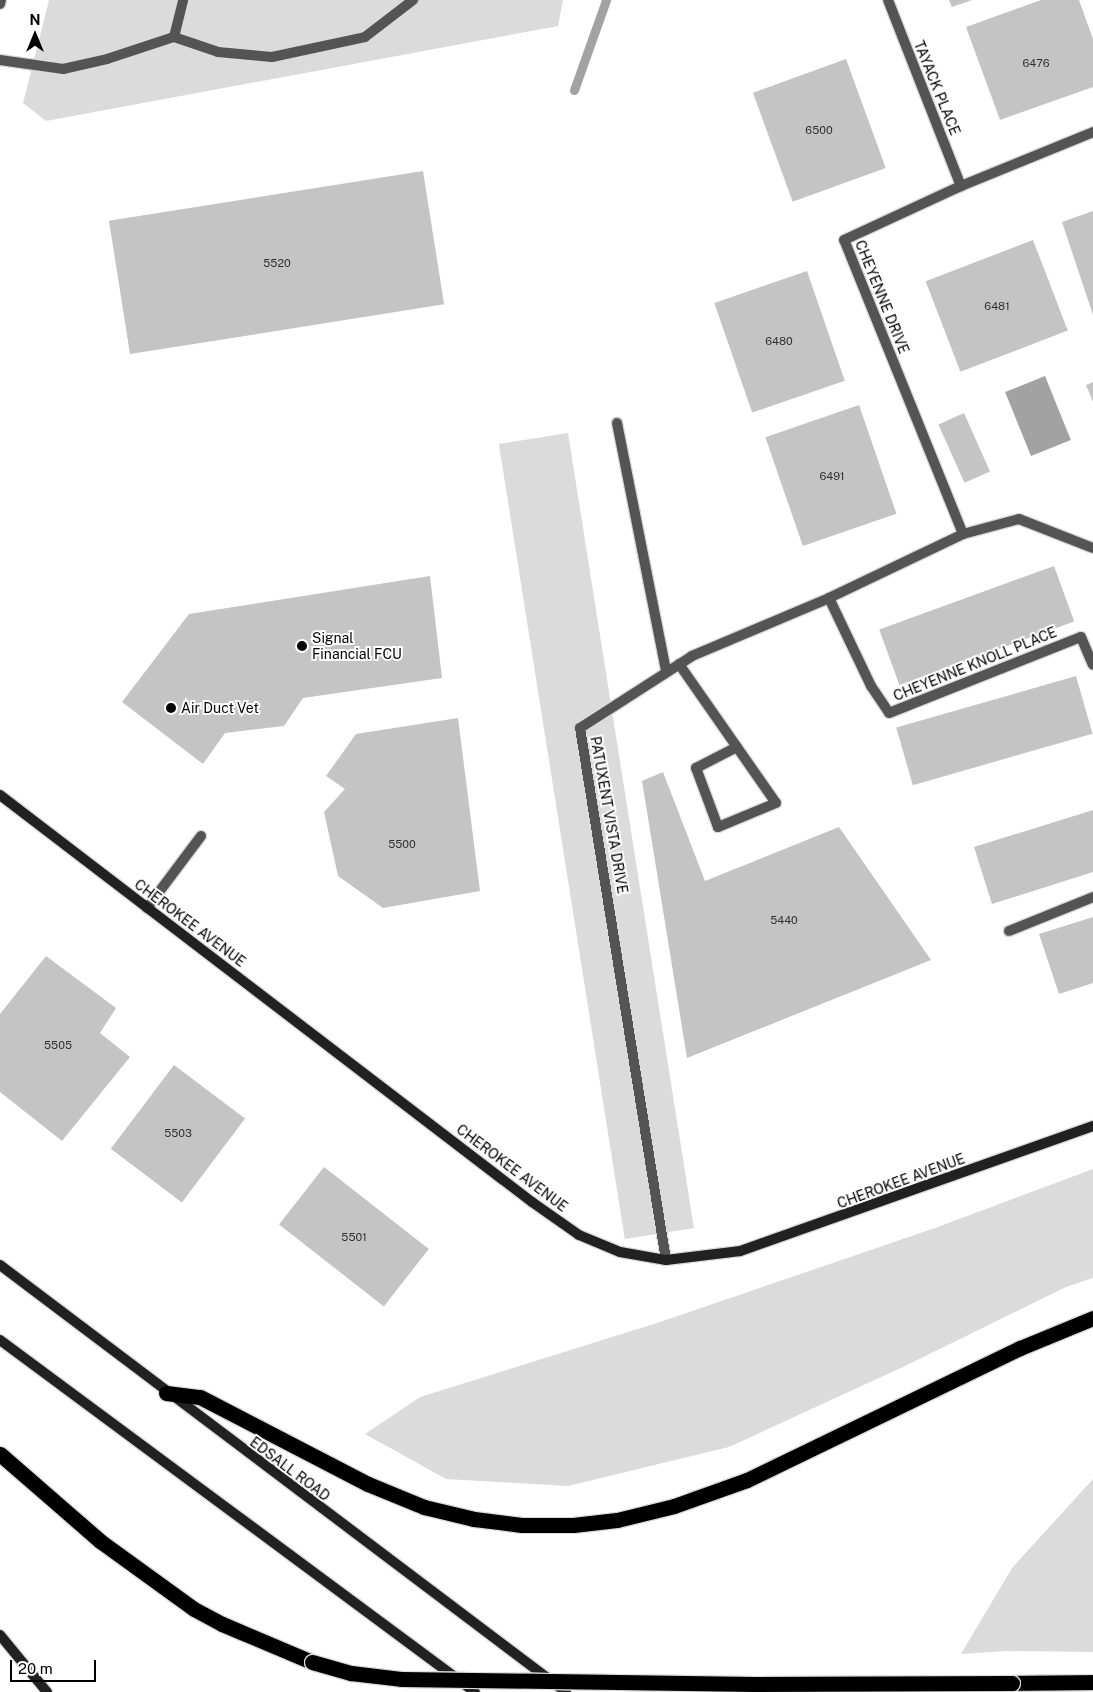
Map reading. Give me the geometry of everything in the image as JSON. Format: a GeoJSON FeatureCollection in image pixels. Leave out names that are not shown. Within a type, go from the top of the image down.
{"type":"FeatureCollection","features":[{"type":"Feature","properties":{"kind":"highway"},"geometry":{"type":"LineString","coordinates":[[166,1393],[200,1396],[368,1484],[424,1507],[474,1519],[522,1526],[573,1525],[617,1520],[674,1506],[747,1480],[1020,1348],[1093,1318]]}},
{"type":"Feature","properties":{"kind":"highway"},"geometry":{"type":"LineString","coordinates":[[0,1454],[100,1541],[194,1609],[222,1624],[312,1662],[351,1672],[401,1679],[754,1684],[1093,1682]]}},
{"type":"Feature","properties":{"kind":"street"},"geometry":{"type":"LineString","coordinates":[[0,4],[1,0]]}},
{"type":"Feature","properties":{"kind":"street"},"geometry":{"type":"LineString","coordinates":[[174,37],[182,0]]}},
{"type":"Feature","properties":{"kind":"street"},"geometry":{"type":"LineString","coordinates":[[0,60],[63,69],[106,59],[174,37],[218,52],[272,57],[365,37],[413,0]]}},
{"type":"Feature","properties":{"kind":"street","name":"TAYACK PLACE"},"geometry":{"type":"LineString","coordinates":[[888,0],[961,186]]}},
{"type":"Feature","properties":{"kind":"street","name":"CHEYENNE DRIVE"},"geometry":{"type":"LineString","coordinates":[[962,534],[844,240],[961,186],[1093,132]]}},
{"type":"Feature","properties":{"kind":"street"},"geometry":{"type":"LineString","coordinates":[[616,423],[666,671]]}},
{"type":"Feature","properties":{"kind":"street","name":"PATUXENT VISTA DRIVE"},"geometry":{"type":"LineString","coordinates":[[666,1260],[580,728],[679,664],[829,598],[962,534],[1019,519],[1093,548]]}},
{"type":"Feature","properties":{"kind":"street","name":"CHEYENNE KNOLL PLACE"},"geometry":{"type":"LineString","coordinates":[[829,598],[871,686],[889,713],[1081,637],[1093,664]]}},
{"type":"Feature","properties":{"kind":"street"},"geometry":{"type":"LineString","coordinates":[[679,664],[737,747],[776,804],[718,827],[696,768],[737,747]]}},
{"type":"Feature","properties":{"kind":"street","name":"CHEROKEE AVENUE"},"geometry":{"type":"LineString","coordinates":[[0,796],[579,1235],[620,1252],[666,1260],[740,1251],[1093,1126]]}},
{"type":"Feature","properties":{"kind":"street"},"geometry":{"type":"LineString","coordinates":[[147,908],[201,836]]}},
{"type":"Feature","properties":{"kind":"street"},"geometry":{"type":"LineString","coordinates":[[1009,931],[1093,897]]}},
{"type":"Feature","properties":{"kind":"street","name":"EDSALL ROAD"},"geometry":{"type":"LineString","coordinates":[[0,1265],[166,1393],[566,1692]]}},
{"type":"Feature","properties":{"kind":"street"},"geometry":{"type":"LineString","coordinates":[[0,1340],[475,1692]]}},
{"type":"Feature","properties":{"kind":"street"},"geometry":{"type":"LineString","coordinates":[[0,1635],[47,1692]]}},
{"type":"Feature","properties":{"kind":"shaded area"},"geometry":{"type":"Polygon","coordinates":[[[49,0],[563,0],[558,26],[46,121],[23,103],[49,0]]]}},
{"type":"Feature","properties":{"kind":"shaded area"},"geometry":{"type":"Polygon","coordinates":[[[1045,376],[1071,440],[1031,456],[1005,392],[1045,376]]]}},
{"type":"Feature","properties":{"kind":"shaded area"},"geometry":{"type":"Polygon","coordinates":[[[568,433],[694,1228],[625,1239],[499,444],[568,433]]]}},
{"type":"Feature","properties":{"kind":"shaded area"},"geometry":{"type":"Polygon","coordinates":[[[1093,1169],[1093,1278],[1066,1287],[903,1367],[729,1447],[568,1486],[446,1479],[365,1434],[420,1397],[657,1323],[935,1228],[1093,1169]]]}},
{"type":"Feature","properties":{"kind":"shaded area"},"geometry":{"type":"Polygon","coordinates":[[[1093,1479],[1093,1652],[1006,1651],[961,1654],[1012,1568],[1093,1479]]]}},
{"type":"Feature","properties":{"kind":"building"},"geometry":{"type":"Polygon","coordinates":[[[949,0],[972,0],[952,7],[949,0]]]}},
{"type":"Feature","properties":{"kind":"building"},"geometry":{"type":"Polygon","coordinates":[[[1041,0],[1079,0],[1093,39],[1093,87],[1000,120],[966,27],[1041,0]]]}},
{"type":"Feature","properties":{"kind":"building"},"geometry":{"type":"Polygon","coordinates":[[[846,59],[886,168],[793,202],[753,93],[846,59]]]}},
{"type":"Feature","properties":{"kind":"building"},"geometry":{"type":"Polygon","coordinates":[[[423,171],[444,304],[130,354],[109,221],[423,171]]]}},
{"type":"Feature","properties":{"kind":"building"},"geometry":{"type":"Polygon","coordinates":[[[1093,211],[1093,315],[1062,222],[1093,211]]]}},
{"type":"Feature","properties":{"kind":"building"},"geometry":{"type":"Polygon","coordinates":[[[1033,240],[1068,331],[960,372],[926,281],[1033,240]]]}},
{"type":"Feature","properties":{"kind":"building"},"geometry":{"type":"Polygon","coordinates":[[[807,271],[845,381],[752,413],[714,303],[807,271]]]}},
{"type":"Feature","properties":{"kind":"building"},"geometry":{"type":"Polygon","coordinates":[[[1093,382],[1093,402],[1086,385],[1093,382]]]}},
{"type":"Feature","properties":{"kind":"building"},"geometry":{"type":"Polygon","coordinates":[[[859,405],[896,514],[803,546],[765,437],[859,405]]]}},
{"type":"Feature","properties":{"kind":"building"},"geometry":{"type":"Polygon","coordinates":[[[964,413],[990,471],[964,483],[938,424],[964,413]]]}},
{"type":"Feature","properties":{"kind":"building"},"geometry":{"type":"Polygon","coordinates":[[[1054,566],[1074,621],[899,685],[879,630],[1054,566]]]}},
{"type":"Feature","properties":{"kind":"building","name":"Signal Financial FCU"},"geometry":{"type":"Polygon","coordinates":[[[430,576],[442,678],[303,698],[284,726],[225,733],[203,764],[122,702],[189,614],[430,576]]]}},
{"type":"Feature","properties":{"kind":"building"},"geometry":{"type":"Polygon","coordinates":[[[1076,676],[1093,734],[913,785],[896,728],[1076,676]]]}},
{"type":"Feature","properties":{"kind":"building"},"geometry":{"type":"Polygon","coordinates":[[[458,718],[480,891],[383,908],[338,876],[324,812],[345,789],[326,776],[356,734],[458,718]]]}},
{"type":"Feature","properties":{"kind":"building"},"geometry":{"type":"Polygon","coordinates":[[[663,772],[705,881],[839,827],[931,960],[687,1058],[642,781],[663,772]]]}},
{"type":"Feature","properties":{"kind":"building"},"geometry":{"type":"Polygon","coordinates":[[[1093,810],[1093,872],[992,904],[974,847],[1093,810]]]}},
{"type":"Feature","properties":{"kind":"building"},"geometry":{"type":"Polygon","coordinates":[[[1093,917],[1093,983],[1059,994],[1039,934],[1093,917]]]}},
{"type":"Feature","properties":{"kind":"building"},"geometry":{"type":"Polygon","coordinates":[[[46,956],[116,1008],[100,1033],[130,1057],[62,1141],[0,1092],[0,1014],[46,956]]]}},
{"type":"Feature","properties":{"kind":"building"},"geometry":{"type":"Polygon","coordinates":[[[174,1065],[245,1119],[182,1202],[111,1149],[174,1065]]]}},
{"type":"Feature","properties":{"kind":"building"},"geometry":{"type":"Polygon","coordinates":[[[324,1167],[429,1249],[384,1306],[279,1225],[324,1167]]]}},
{"type":"Feature","properties":{"kind":"waterway"},"geometry":{"type":"LineString","coordinates":[[574,90],[606,0]]}},
{"type":"Feature","properties":{"kind":"place","name":"Signal Financial FCU"},"geometry":{"type":"Point","coordinates":[302,646]}},
{"type":"Feature","properties":{"kind":"place","name":"Air Duct Vet"},"geometry":{"type":"Point","coordinates":[171,708]}}]}
